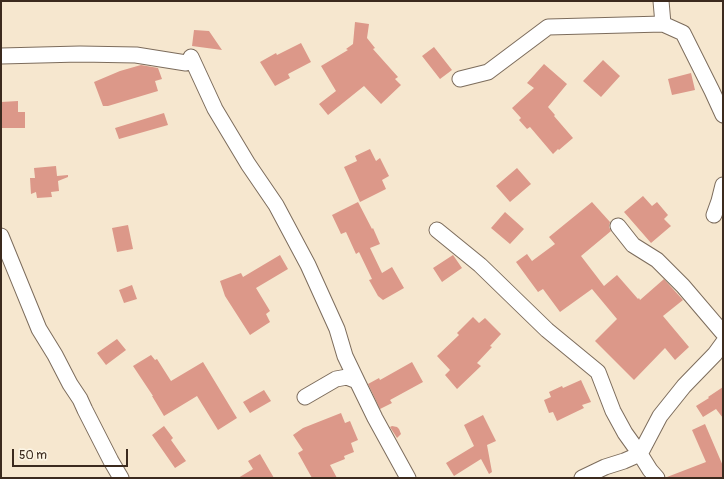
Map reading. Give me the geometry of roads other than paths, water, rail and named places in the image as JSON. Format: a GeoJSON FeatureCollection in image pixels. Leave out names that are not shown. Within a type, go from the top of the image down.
{"type":"FeatureCollection","features":[{"type":"Feature","properties":{"kind":"street"},"geometry":{"type":"LineString","coordinates":[[661,1],[663,24]]}},
{"type":"Feature","properties":{"kind":"street"},"geometry":{"type":"LineString","coordinates":[[460,79],[488,72],[548,27],[663,24],[683,33],[723,115]]}},
{"type":"Feature","properties":{"kind":"street"},"geometry":{"type":"LineString","coordinates":[[1,56],[80,54],[136,55],[189,60],[215,109],[248,164],[276,205],[308,265],[338,328],[345,356],[375,418],[408,478]]}},
{"type":"Feature","properties":{"kind":"street"},"geometry":{"type":"LineString","coordinates":[[714,214],[723,185]]}},
{"type":"Feature","properties":{"kind":"street"},"geometry":{"type":"LineString","coordinates":[[618,226],[633,245],[657,260],[683,286],[723,333]]}},
{"type":"Feature","properties":{"kind":"street"},"geometry":{"type":"LineString","coordinates":[[437,230],[480,265],[547,330],[598,372],[613,411],[625,433],[657,478]]}},
{"type":"Feature","properties":{"kind":"street"},"geometry":{"type":"LineString","coordinates":[[1,236],[39,329],[80,399],[121,478]]}},
{"type":"Feature","properties":{"kind":"street"},"geometry":{"type":"LineString","coordinates":[[582,478],[605,467],[640,454],[660,416],[684,386],[715,354],[723,343]]}},
{"type":"Feature","properties":{"kind":"street"},"geometry":{"type":"LineString","coordinates":[[306,397],[336,379],[347,377],[357,381]]}}]}
